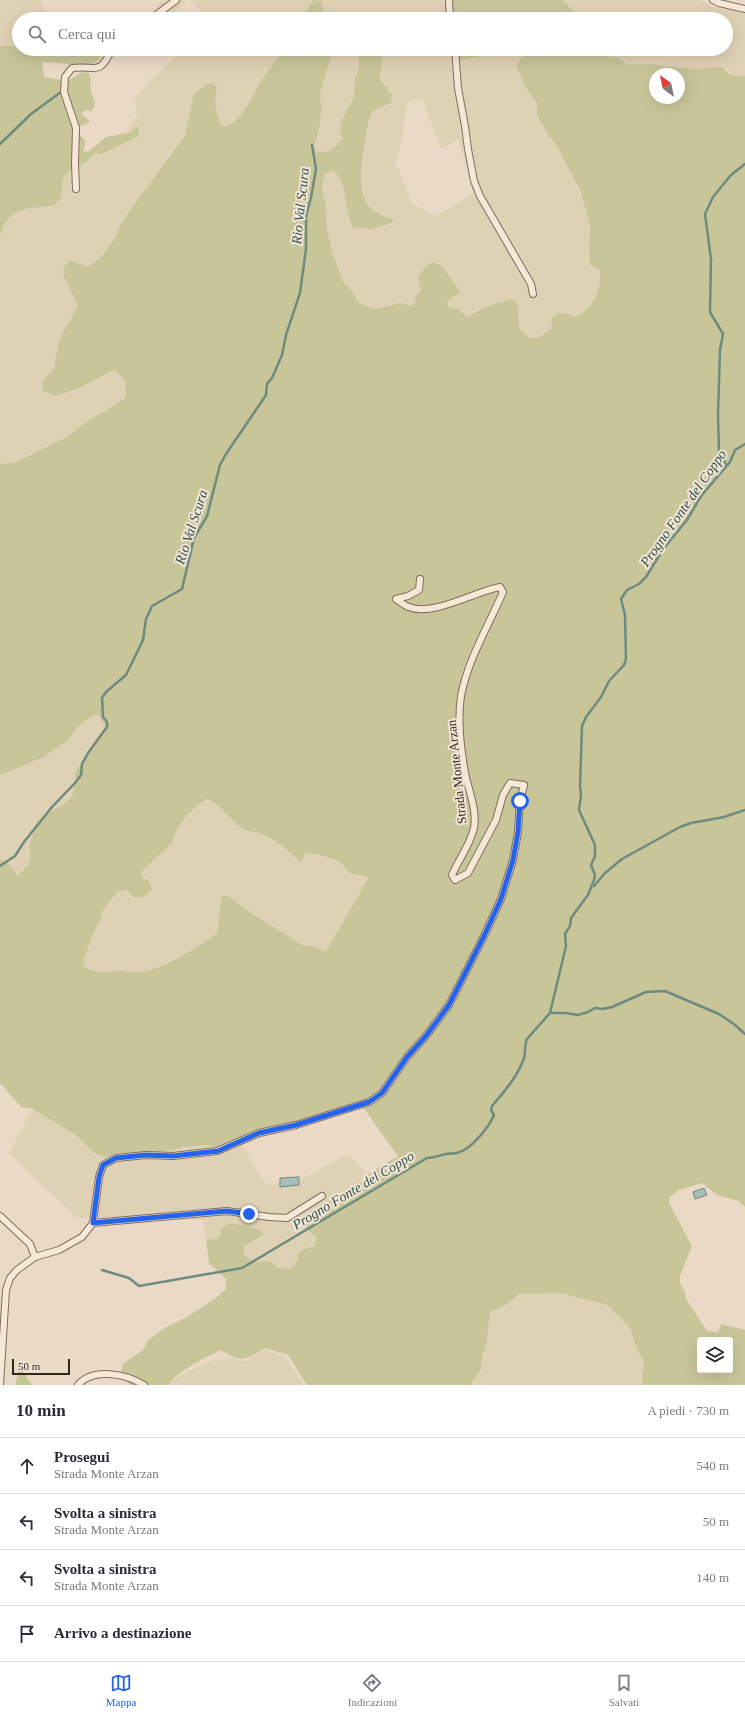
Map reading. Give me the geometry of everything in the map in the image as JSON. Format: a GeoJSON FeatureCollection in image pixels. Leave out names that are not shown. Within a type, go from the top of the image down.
{"type":"FeatureCollection","features":[{"type":"Feature","properties":{"kind":"street"},"geometry":{"type":"LineString","coordinates":[[160,12],[176,0]]}},
{"type":"Feature","properties":{"kind":"street"},"geometry":{"type":"LineString","coordinates":[[450,0],[450,12]]}},
{"type":"Feature","properties":{"kind":"street"},"geometry":{"type":"LineString","coordinates":[[712,0],[719,4],[745,9]]}},
{"type":"Feature","properties":{"kind":"street"},"geometry":{"type":"LineString","coordinates":[[76,189],[76,128],[64,92],[65,77],[72,68],[93,69],[100,67],[105,64],[109,56]]}},
{"type":"Feature","properties":{"kind":"street"},"geometry":{"type":"LineString","coordinates":[[456,56],[458,88],[474,180],[480,196],[531,284],[533,294]]}},
{"type":"Feature","properties":{"kind":"street","name":"Strada Monte Arzan"},"geometry":{"type":"LineString","coordinates":[[93,1223],[99,1177],[103,1165],[116,1158],[146,1155],[173,1156],[218,1151],[259,1133],[296,1125],[369,1102],[382,1093],[407,1057],[426,1036],[449,1005],[473,959],[501,899],[513,860],[518,832],[520,801],[524,785],[510,783],[503,795],[496,820],[468,873],[456,880],[452,875],[469,844],[474,826],[473,805],[462,753],[460,719],[461,696],[476,648],[503,592],[500,587],[489,589],[434,609],[411,608],[396,600],[419,590],[420,579]]}},
{"type":"Feature","properties":{"kind":"street"},"geometry":{"type":"LineString","coordinates":[[0,1385],[6,1290],[10,1278],[17,1270],[35,1257],[59,1250],[82,1237],[93,1223],[227,1211],[268,1217],[287,1218],[322,1196]]}},
{"type":"Feature","properties":{"kind":"street"},"geometry":{"type":"LineString","coordinates":[[0,1216],[30,1244],[35,1257]]}},
{"type":"Feature","properties":{"kind":"street"},"geometry":{"type":"LineString","coordinates":[[78,1385],[92,1375],[115,1374],[144,1385]]}},
{"type":"Feature","properties":{"kind":"shaded area"},"geometry":{"type":"Polygon","coordinates":[[[0,0],[41,0],[45,12],[12,12],[12,46],[0,46],[0,0]]]}},
{"type":"Feature","properties":{"kind":"shaded area"},"geometry":{"type":"Polygon","coordinates":[[[163,0],[188,0],[174,12],[151,12],[163,0]]]}},
{"type":"Feature","properties":{"kind":"shaded area"},"geometry":{"type":"Polygon","coordinates":[[[190,0],[313,0],[306,12],[202,12],[190,0]]]}},
{"type":"Feature","properties":{"kind":"shaded area"},"geometry":{"type":"Polygon","coordinates":[[[313,0],[322,1],[322,8],[324,12],[306,12],[313,0]]]}},
{"type":"Feature","properties":{"kind":"shaded area"},"geometry":{"type":"Polygon","coordinates":[[[319,0],[445,0],[445,12],[324,12],[322,8],[322,1],[319,0]]]}},
{"type":"Feature","properties":{"kind":"shaded area"},"geometry":{"type":"Polygon","coordinates":[[[445,0],[563,0],[574,12],[445,12],[445,0]]]}},
{"type":"Feature","properties":{"kind":"shaded area"},"geometry":{"type":"Polygon","coordinates":[[[563,0],[700,0],[717,8],[745,12],[745,76],[730,75],[720,67],[696,69],[645,64],[627,65],[619,58],[605,56],[733,56],[733,12],[574,12],[563,0]]]}},
{"type":"Feature","properties":{"kind":"shaded area"},"geometry":{"type":"Polygon","coordinates":[[[0,46],[12,46],[12,56],[101,56],[99,60],[82,68],[71,64],[42,62],[44,77],[67,81],[83,72],[89,73],[90,88],[95,106],[91,111],[85,110],[81,114],[90,121],[85,125],[79,126],[76,131],[85,140],[83,151],[88,152],[106,137],[128,133],[139,126],[138,136],[101,154],[96,153],[85,163],[69,171],[63,179],[61,197],[54,206],[28,209],[16,213],[6,222],[0,237],[0,46]]]}},
{"type":"Feature","properties":{"kind":"shaded area"},"geometry":{"type":"Polygon","coordinates":[[[177,56],[280,56],[251,98],[246,111],[227,128],[222,126],[216,116],[215,96],[217,88],[194,94],[185,135],[176,145],[120,226],[115,238],[103,255],[88,267],[70,260],[64,267],[63,275],[78,306],[63,332],[58,346],[54,368],[44,380],[57,396],[69,390],[88,384],[114,370],[125,381],[126,397],[106,411],[90,419],[67,437],[14,463],[0,464],[0,237],[6,222],[15,214],[31,207],[54,205],[61,197],[63,179],[69,171],[85,163],[96,153],[128,133],[129,125],[138,115],[134,101],[149,81],[177,56]]]}},
{"type":"Feature","properties":{"kind":"shaded area"},"geometry":{"type":"Polygon","coordinates":[[[280,56],[331,56],[321,90],[320,98],[322,107],[319,130],[314,147],[317,152],[331,151],[343,139],[340,131],[341,122],[354,97],[355,78],[359,69],[359,56],[382,56],[380,79],[392,95],[391,103],[376,109],[372,113],[362,161],[361,181],[365,200],[370,207],[380,214],[393,219],[392,223],[372,229],[354,228],[350,221],[341,180],[332,170],[324,175],[322,191],[326,205],[327,230],[333,254],[343,282],[351,290],[359,303],[370,308],[376,309],[400,303],[410,306],[417,302],[414,298],[421,291],[418,277],[426,266],[433,262],[442,266],[460,292],[447,301],[449,308],[458,309],[468,317],[490,306],[513,300],[518,304],[519,327],[523,333],[531,338],[538,338],[551,329],[552,318],[557,313],[569,314],[574,317],[587,310],[597,292],[600,270],[590,265],[589,242],[591,229],[580,188],[557,146],[549,136],[537,115],[537,103],[526,88],[516,66],[522,56],[605,56],[619,58],[627,65],[645,64],[696,69],[721,67],[730,75],[745,76],[745,1207],[739,1201],[717,1195],[702,1183],[679,1190],[670,1197],[669,1203],[692,1246],[680,1276],[680,1283],[685,1292],[686,1299],[707,1331],[718,1333],[721,1324],[745,1330],[745,1385],[642,1385],[644,1362],[634,1342],[631,1330],[623,1320],[607,1305],[561,1293],[519,1294],[509,1303],[490,1312],[487,1340],[482,1358],[481,1369],[470,1385],[307,1385],[288,1355],[265,1348],[248,1358],[243,1359],[234,1357],[221,1350],[184,1370],[172,1380],[169,1385],[130,1385],[120,1376],[123,1364],[143,1350],[148,1340],[165,1328],[187,1317],[216,1298],[226,1289],[226,1279],[209,1263],[206,1240],[219,1238],[222,1228],[231,1223],[260,1230],[263,1235],[244,1246],[244,1255],[255,1262],[269,1261],[279,1268],[291,1269],[298,1260],[298,1253],[315,1246],[316,1236],[304,1228],[311,1214],[316,1209],[362,1182],[368,1174],[398,1156],[360,1103],[221,1148],[206,1145],[186,1147],[145,1155],[126,1154],[105,1157],[94,1153],[76,1135],[33,1109],[21,1107],[0,1083],[0,860],[6,861],[18,876],[28,865],[31,856],[29,847],[36,823],[48,813],[63,805],[73,795],[76,770],[101,738],[105,727],[98,714],[91,717],[78,726],[67,741],[44,757],[0,775],[0,464],[14,463],[67,437],[90,419],[106,411],[126,397],[125,381],[114,370],[85,385],[57,396],[42,390],[44,380],[54,368],[58,346],[63,332],[78,306],[63,275],[64,267],[70,260],[88,267],[103,255],[115,238],[120,226],[131,209],[185,135],[194,94],[207,84],[213,83],[217,88],[215,103],[218,117],[222,126],[227,127],[234,123],[248,106],[262,79],[280,56]],[[207,799],[187,815],[178,828],[171,844],[142,871],[141,877],[149,881],[152,890],[145,896],[136,898],[131,895],[128,890],[118,891],[102,911],[101,919],[92,936],[83,962],[84,967],[94,971],[136,972],[147,971],[168,963],[190,951],[217,933],[222,896],[228,896],[251,913],[304,946],[314,946],[326,952],[369,877],[349,873],[342,864],[335,860],[315,854],[306,853],[301,863],[281,845],[270,838],[256,832],[247,831],[240,827],[212,801],[207,799]]]}},
{"type":"Feature","properties":{"kind":"shaded area"},"geometry":{"type":"Polygon","coordinates":[[[331,56],[359,56],[359,69],[355,78],[354,97],[340,131],[343,139],[331,151],[317,152],[314,147],[319,130],[322,107],[320,98],[331,56]]]}},
{"type":"Feature","properties":{"kind":"shaded area"},"geometry":{"type":"Polygon","coordinates":[[[382,56],[452,56],[453,61],[484,56],[522,56],[516,66],[526,88],[537,103],[537,115],[549,136],[557,146],[580,188],[591,229],[589,242],[590,265],[600,270],[600,278],[595,301],[582,314],[574,317],[569,314],[552,318],[551,329],[538,338],[531,338],[523,333],[519,327],[518,304],[503,301],[473,313],[468,317],[458,309],[448,308],[447,301],[421,291],[417,302],[410,306],[400,303],[376,309],[359,303],[351,290],[343,282],[333,254],[327,230],[326,205],[322,191],[324,175],[332,169],[337,172],[342,182],[349,221],[393,219],[378,213],[372,208],[366,200],[361,186],[361,163],[372,113],[379,107],[391,103],[392,95],[380,79],[382,56]],[[422,98],[407,103],[402,138],[396,163],[412,203],[435,216],[474,194],[459,139],[441,149],[422,98]]]}},
{"type":"Feature","properties":{"kind":"shaded area"},"geometry":{"type":"Polygon","coordinates":[[[452,56],[483,56],[453,61],[452,56]]]}},
{"type":"Feature","properties":{"kind":"shaded area"},"geometry":{"type":"Polygon","coordinates":[[[98,714],[105,727],[101,738],[76,770],[74,795],[63,805],[48,813],[29,847],[31,856],[28,865],[18,876],[6,861],[0,860],[0,775],[44,757],[67,741],[78,725],[98,714]]]}},
{"type":"Feature","properties":{"kind":"shaded area"},"geometry":{"type":"Polygon","coordinates":[[[207,799],[212,800],[232,820],[246,831],[257,832],[276,841],[301,863],[306,853],[315,854],[342,864],[349,873],[370,877],[326,953],[314,946],[304,946],[251,913],[239,903],[220,906],[221,917],[217,933],[186,953],[155,969],[139,973],[123,971],[104,973],[89,970],[84,967],[83,962],[92,936],[101,919],[102,911],[118,891],[128,890],[141,877],[142,871],[171,844],[178,828],[187,815],[207,799]]]}},
{"type":"Feature","properties":{"kind":"shaded area"},"geometry":{"type":"Polygon","coordinates":[[[33,1109],[76,1135],[94,1153],[105,1157],[126,1154],[145,1155],[186,1147],[206,1145],[221,1148],[239,1140],[265,1184],[298,1181],[348,1154],[368,1174],[362,1182],[350,1190],[316,1236],[315,1246],[307,1248],[291,1269],[279,1268],[269,1261],[255,1262],[243,1255],[245,1226],[238,1226],[219,1238],[206,1240],[203,1220],[77,1218],[9,1153],[33,1109]]]}},
{"type":"Feature","properties":{"kind":"shaded area"},"geometry":{"type":"Polygon","coordinates":[[[299,1177],[299,1185],[280,1187],[280,1178],[299,1177]]]}},
{"type":"Feature","properties":{"kind":"shaded area"},"geometry":{"type":"Polygon","coordinates":[[[704,1188],[707,1195],[695,1199],[693,1192],[704,1188]]]}},
{"type":"Feature","properties":{"kind":"shaded area"},"geometry":{"type":"Polygon","coordinates":[[[561,1293],[607,1305],[623,1320],[631,1330],[634,1343],[644,1362],[642,1385],[470,1385],[481,1369],[482,1358],[487,1340],[490,1312],[509,1303],[519,1294],[561,1293]]]}},
{"type":"Feature","properties":{"kind":"shaded area"},"geometry":{"type":"Polygon","coordinates":[[[265,1350],[285,1357],[303,1384],[171,1385],[172,1382],[179,1376],[211,1361],[226,1358],[246,1361],[265,1350]]]}},
{"type":"Feature","properties":{"kind":"shaded area"},"geometry":{"type":"Polygon","coordinates":[[[20,1367],[32,1385],[15,1385],[20,1367]]]}},
{"type":"Feature","properties":{"kind":"waterway"},"geometry":{"type":"LineString","coordinates":[[0,144],[31,114],[61,92]]}},
{"type":"Feature","properties":{"kind":"waterway","name":"Rio Val Scura"},"geometry":{"type":"LineString","coordinates":[[0,866],[15,856],[24,842],[52,807],[81,775],[82,764],[107,727],[107,722],[103,717],[102,698],[106,692],[126,675],[143,640],[146,619],[152,606],[182,589],[194,538],[207,516],[220,465],[266,395],[267,384],[272,378],[282,355],[286,335],[300,293],[306,249],[306,216],[316,169],[312,145]]}},
{"type":"Feature","properties":{"kind":"waterway"},"geometry":{"type":"LineString","coordinates":[[726,465],[719,451],[718,415],[720,350],[723,334],[710,312],[711,259],[705,214],[713,197],[731,175],[745,164]]}},
{"type":"Feature","properties":{"kind":"waterway","name":"Progno Fonte del Coppo"},"geometry":{"type":"LineString","coordinates":[[102,1270],[129,1278],[139,1286],[242,1268],[427,1158],[462,1151],[474,1143],[484,1132],[494,1115],[491,1110],[492,1106],[510,1084],[521,1065],[525,1056],[527,1039],[550,1013],[566,946],[565,934],[570,926],[571,918],[588,895],[594,880],[595,875],[591,865],[595,856],[595,845],[579,810],[581,795],[582,726],[586,717],[601,697],[609,681],[624,665],[626,659],[625,615],[621,599],[627,590],[639,584],[646,577],[663,549],[687,520],[701,496],[730,462],[735,450],[745,444]]}},
{"type":"Feature","properties":{"kind":"waterway"},"geometry":{"type":"LineString","coordinates":[[594,886],[605,873],[622,859],[680,827],[691,823],[724,817],[745,810]]}},
{"type":"Feature","properties":{"kind":"waterway"},"geometry":{"type":"LineString","coordinates":[[550,1013],[578,1015],[595,1008],[603,1009],[612,1007],[646,992],[665,991],[719,1014],[745,1034]]}},
{"type":"Feature","properties":{"kind":"route"},"geometry":{"type":"LineString","coordinates":[[249,1214],[227,1211],[93,1223],[99,1177],[103,1165],[116,1158],[146,1155],[173,1156],[224,1150],[259,1133],[296,1125],[323,1117],[369,1102],[382,1093],[407,1057],[426,1036],[449,1005],[485,934],[501,899],[513,860],[518,832],[520,801]]}}]}
